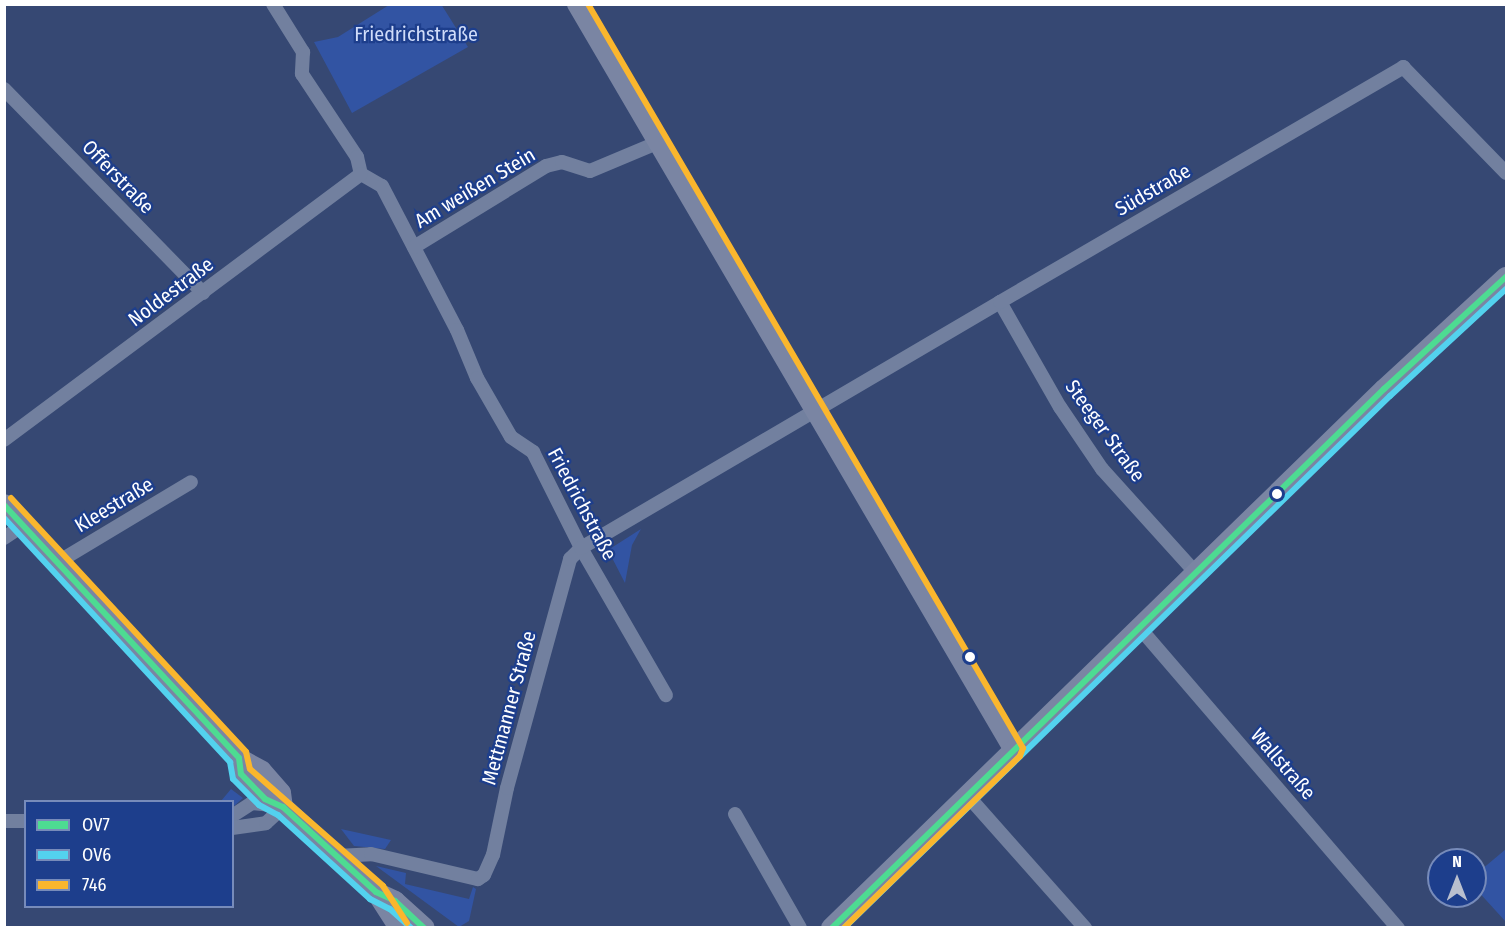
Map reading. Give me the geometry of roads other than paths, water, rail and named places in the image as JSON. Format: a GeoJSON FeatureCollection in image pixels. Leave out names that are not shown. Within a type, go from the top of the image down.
{"type":"FeatureCollection","features":[{"type":"Feature","properties":{"kind":"main road"},"geometry":{"type":"LineString","coordinates":[[577,4],[1014,750]]}},
{"type":"Feature","properties":{"kind":"main road"},"geometry":{"type":"LineString","coordinates":[[831,927],[1138,626],[1506,277]]}},
{"type":"Feature","properties":{"kind":"main road"},"geometry":{"type":"LineString","coordinates":[[4,504],[239,758],[262,771],[281,793],[283,807]]}},
{"type":"Feature","properties":{"kind":"main road"},"geometry":{"type":"LineString","coordinates":[[239,758],[241,774],[253,794],[283,807],[337,856],[376,892],[399,927]]}},
{"type":"Feature","properties":{"kind":"main road"},"geometry":{"type":"LineString","coordinates":[[376,892],[395,901],[426,927]]}},
{"type":"Feature","properties":{"kind":"street"},"geometry":{"type":"LineString","coordinates":[[273,4],[303,52],[302,74],[357,158],[361,174]]}},
{"type":"Feature","properties":{"kind":"street","name":"Südstraße"},"geometry":{"type":"LineString","coordinates":[[581,548],[1403,67],[1506,173]]}},
{"type":"Feature","properties":{"kind":"street","name":"Offerstraße"},"geometry":{"type":"LineString","coordinates":[[4,90],[203,293]]}},
{"type":"Feature","properties":{"kind":"street","name":"Am weißen Stein"},"geometry":{"type":"LineString","coordinates":[[411,242],[546,166],[562,162],[590,171],[657,144]]}},
{"type":"Feature","properties":{"kind":"street","name":"Friedrichstraße"},"geometry":{"type":"LineString","coordinates":[[361,174],[382,186],[480,383],[511,437],[533,452],[581,548],[666,695]]}},
{"type":"Feature","properties":{"kind":"street","name":"Noldestraße"},"geometry":{"type":"LineString","coordinates":[[4,440],[361,174]]}},
{"type":"Feature","properties":{"kind":"street","name":"Steeger Straße"},"geometry":{"type":"LineString","coordinates":[[1000,302],[1060,407],[1102,469],[1195,572]]}},
{"type":"Feature","properties":{"kind":"street","name":"Kleestraße"},"geometry":{"type":"LineString","coordinates":[[57,562],[191,482]]}},
{"type":"Feature","properties":{"kind":"street"},"geometry":{"type":"LineString","coordinates":[[4,538],[23,525]]}},
{"type":"Feature","properties":{"kind":"street","name":"Mettmanner Straße"},"geometry":{"type":"LineString","coordinates":[[337,856],[371,854],[478,879],[493,855],[507,788],[570,559],[581,548]]}},
{"type":"Feature","properties":{"kind":"street","name":"Wallstraße"},"geometry":{"type":"LineString","coordinates":[[1138,626],[1398,927]]}},
{"type":"Feature","properties":{"kind":"street"},"geometry":{"type":"LineString","coordinates":[[234,814],[253,794]]}},
{"type":"Feature","properties":{"kind":"street"},"geometry":{"type":"LineString","coordinates":[[968,795],[1085,927]]}},
{"type":"Feature","properties":{"kind":"street"},"geometry":{"type":"LineString","coordinates":[[234,828],[266,823],[283,807]]}},
{"type":"Feature","properties":{"kind":"street"},"geometry":{"type":"LineString","coordinates":[[735,814],[800,927]]}},
{"type":"Feature","properties":{"kind":"street"},"geometry":{"type":"LineString","coordinates":[[4,821],[24,821]]}}]}
